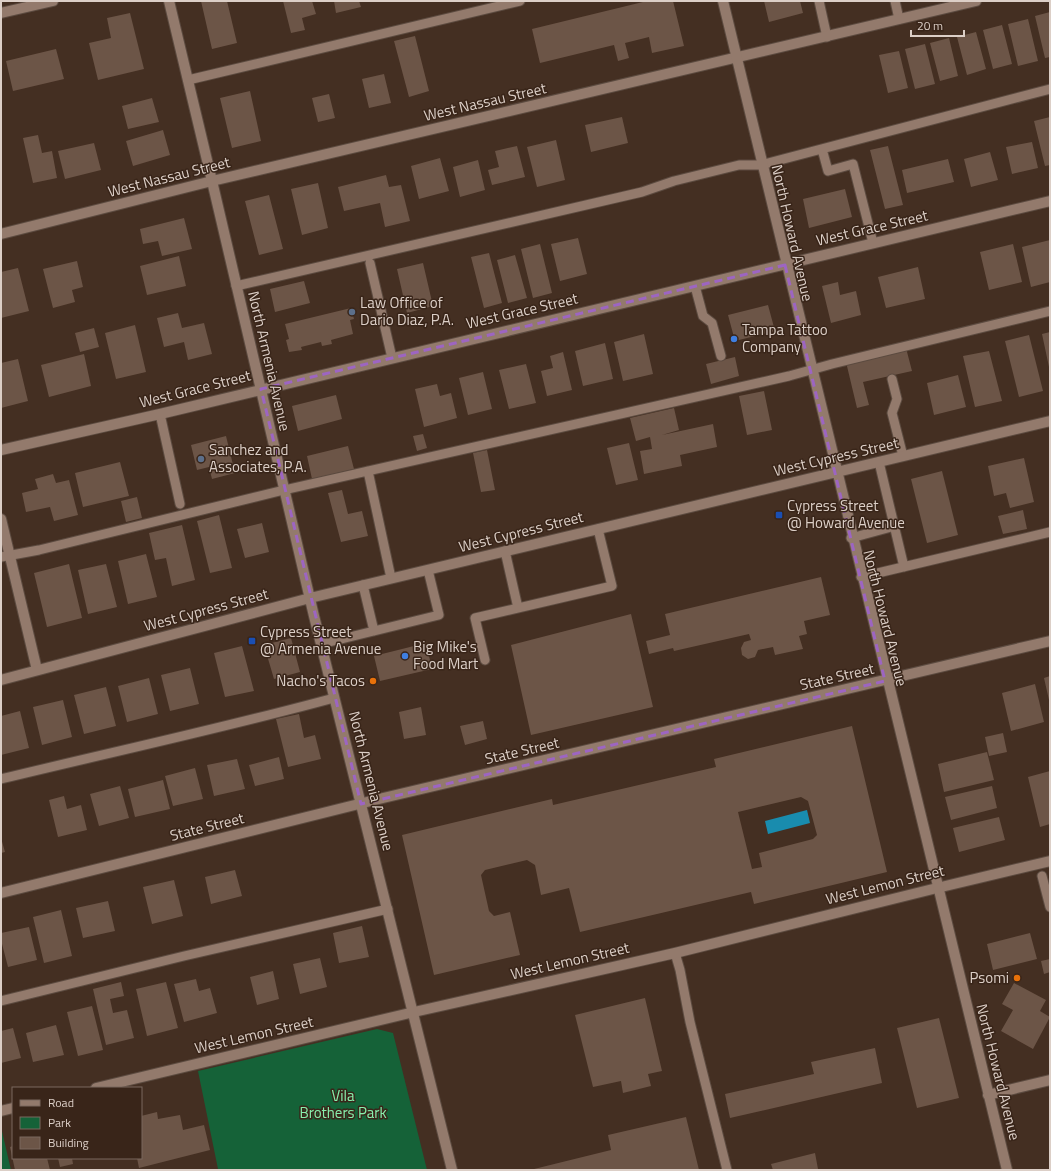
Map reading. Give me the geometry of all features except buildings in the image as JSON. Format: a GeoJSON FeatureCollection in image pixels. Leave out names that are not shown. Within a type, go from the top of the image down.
{"type":"FeatureCollection","features":[{"type":"Feature","properties":{"kind":"street"},"geometry":{"type":"LineString","coordinates":[[1,13],[52,1]]}},
{"type":"Feature","properties":{"kind":"street","name":"North Armenia Avenue"},"geometry":{"type":"LineString","coordinates":[[169,1],[334,698],[414,1012],[452,1170]]}},
{"type":"Feature","properties":{"kind":"street","name":"North Howard Avenue"},"geometry":{"type":"LineString","coordinates":[[723,1],[885,681],[1007,1170]]}},
{"type":"Feature","properties":{"kind":"street","name":"West Nassau Street"},"geometry":{"type":"LineString","coordinates":[[1,234],[212,181],[736,59],[976,1]]}},
{"type":"Feature","properties":{"kind":"street","name":"West Grace Street"},"geometry":{"type":"LineString","coordinates":[[1,450],[160,414],[1050,201]]}},
{"type":"Feature","properties":{"kind":"street","name":"West Cypress Street"},"geometry":{"type":"LineString","coordinates":[[1,680],[391,578],[1050,421]]}},
{"type":"Feature","properties":{"kind":"street"},"geometry":{"type":"LineString","coordinates":[[1,519],[5,556],[37,670]]}},
{"type":"Feature","properties":{"kind":"street","name":"State Street"},"geometry":{"type":"LineString","coordinates":[[1,893],[361,804],[1050,641]]}},
{"type":"Feature","properties":{"kind":"street","name":"West Lemon Street"},"geometry":{"type":"LineString","coordinates":[[100,1087],[414,1012],[675,953],[1050,861]]}},
{"type":"Feature","properties":{"kind":"street"},"geometry":{"type":"LineString","coordinates":[[988,1095],[1050,1080]]}},
{"type":"Feature","properties":{"kind":"street"},"geometry":{"type":"LineString","coordinates":[[1,1110],[12,1108]]}},
{"type":"Feature","properties":{"kind":"lane"},"geometry":{"type":"LineString","coordinates":[[188,80],[520,1]]}},
{"type":"Feature","properties":{"kind":"lane"},"geometry":{"type":"LineString","coordinates":[[819,1],[828,37]]}},
{"type":"Feature","properties":{"kind":"lane"},"geometry":{"type":"LineString","coordinates":[[895,1],[899,19]]}},
{"type":"Feature","properties":{"kind":"lane"},"geometry":{"type":"LineString","coordinates":[[236,286],[642,192],[674,181],[739,165],[761,165],[1050,89]]}},
{"type":"Feature","properties":{"kind":"lane"},"geometry":{"type":"LineString","coordinates":[[822,148],[828,171],[853,164],[873,243]]}},
{"type":"Feature","properties":{"kind":"lane"},"geometry":{"type":"LineString","coordinates":[[370,263],[392,358]]}},
{"type":"Feature","properties":{"kind":"lane"},"geometry":{"type":"LineString","coordinates":[[694,286],[703,316],[712,323],[720,356]]}},
{"type":"Feature","properties":{"kind":"lane"},"geometry":{"type":"LineString","coordinates":[[5,556],[39,550],[284,490],[789,376],[1050,311]]}},
{"type":"Feature","properties":{"kind":"lane"},"geometry":{"type":"LineString","coordinates":[[892,379],[897,399],[892,412],[903,456]]}},
{"type":"Feature","properties":{"kind":"lane"},"geometry":{"type":"LineString","coordinates":[[160,414],[180,504]]}},
{"type":"Feature","properties":{"kind":"lane"},"geometry":{"type":"LineString","coordinates":[[879,462],[904,567]]}},
{"type":"Feature","properties":{"kind":"lane"},"geometry":{"type":"LineString","coordinates":[[368,471],[391,578]]}},
{"type":"Feature","properties":{"kind":"lane"},"geometry":{"type":"LineString","coordinates":[[851,538],[895,526]]}},
{"type":"Feature","properties":{"kind":"lane"},"geometry":{"type":"LineString","coordinates":[[485,660],[475,618],[612,586],[598,529]]}},
{"type":"Feature","properties":{"kind":"lane"},"geometry":{"type":"LineString","coordinates":[[860,577],[1050,532]]}},
{"type":"Feature","properties":{"kind":"lane"},"geometry":{"type":"LineString","coordinates":[[505,551],[518,608]]}},
{"type":"Feature","properties":{"kind":"lane"},"geometry":{"type":"LineString","coordinates":[[321,644],[439,615],[428,570]]}},
{"type":"Feature","properties":{"kind":"lane"},"geometry":{"type":"LineString","coordinates":[[363,585],[374,631]]}},
{"type":"Feature","properties":{"kind":"lane"},"geometry":{"type":"LineString","coordinates":[[1,779],[158,743],[334,698]]}},
{"type":"Feature","properties":{"kind":"lane"},"geometry":{"type":"LineString","coordinates":[[1042,876],[1050,907]]}},
{"type":"Feature","properties":{"kind":"lane"},"geometry":{"type":"LineString","coordinates":[[1,1001],[184,956],[388,909]]}},
{"type":"Feature","properties":{"kind":"lane"},"geometry":{"type":"LineString","coordinates":[[675,953],[690,1022],[728,1170]]}},
{"type":"Feature","properties":{"kind":"highlighted area"},"geometry":{"type":"Polygon","coordinates":[[[785,265],[885,681],[361,804],[261,389],[785,265]]]}},
{"type":"Feature","properties":{"kind":"green space","name":"Vila Brothers Park"},"geometry":{"type":"Polygon","coordinates":[[[377,1029],[393,1033],[427,1170],[215,1170],[218,1169],[198,1071],[377,1029]]]}},
{"type":"Feature","properties":{"kind":"green space"},"geometry":{"type":"Polygon","coordinates":[[[1,1127],[11,1170],[1,1170],[1,1127]]]}},
{"type":"Feature","properties":{"kind":"water"},"geometry":{"type":"Polygon","coordinates":[[[807,810],[810,823],[768,834],[765,821],[807,810]]]}},
{"type":"Feature","properties":{"kind":"place","name":"Law Office of Dario Diaz, P.A."},"geometry":{"type":"Point","coordinates":[352,312]}},
{"type":"Feature","properties":{"kind":"place","name":"Tampa Tattoo Company"},"geometry":{"type":"Point","coordinates":[734,339]}},
{"type":"Feature","properties":{"kind":"place","name":"Sanchez and Associates, P.A."},"geometry":{"type":"Point","coordinates":[201,459]}},
{"type":"Feature","properties":{"kind":"place","name":"Cypress Street @ Howard Avenue"},"geometry":{"type":"Point","coordinates":[779,515]}},
{"type":"Feature","properties":{"kind":"place","name":"Cypress Street @ Armenia Avenue"},"geometry":{"type":"Point","coordinates":[252,641]}},
{"type":"Feature","properties":{"kind":"place","name":"Big Mike's Food Mart"},"geometry":{"type":"Point","coordinates":[405,656]}},
{"type":"Feature","properties":{"kind":"place","name":"Nacho's Tacos"},"geometry":{"type":"Point","coordinates":[373,681]}},
{"type":"Feature","properties":{"kind":"place","name":"Psomi"},"geometry":{"type":"Point","coordinates":[1017,978]}}]}
